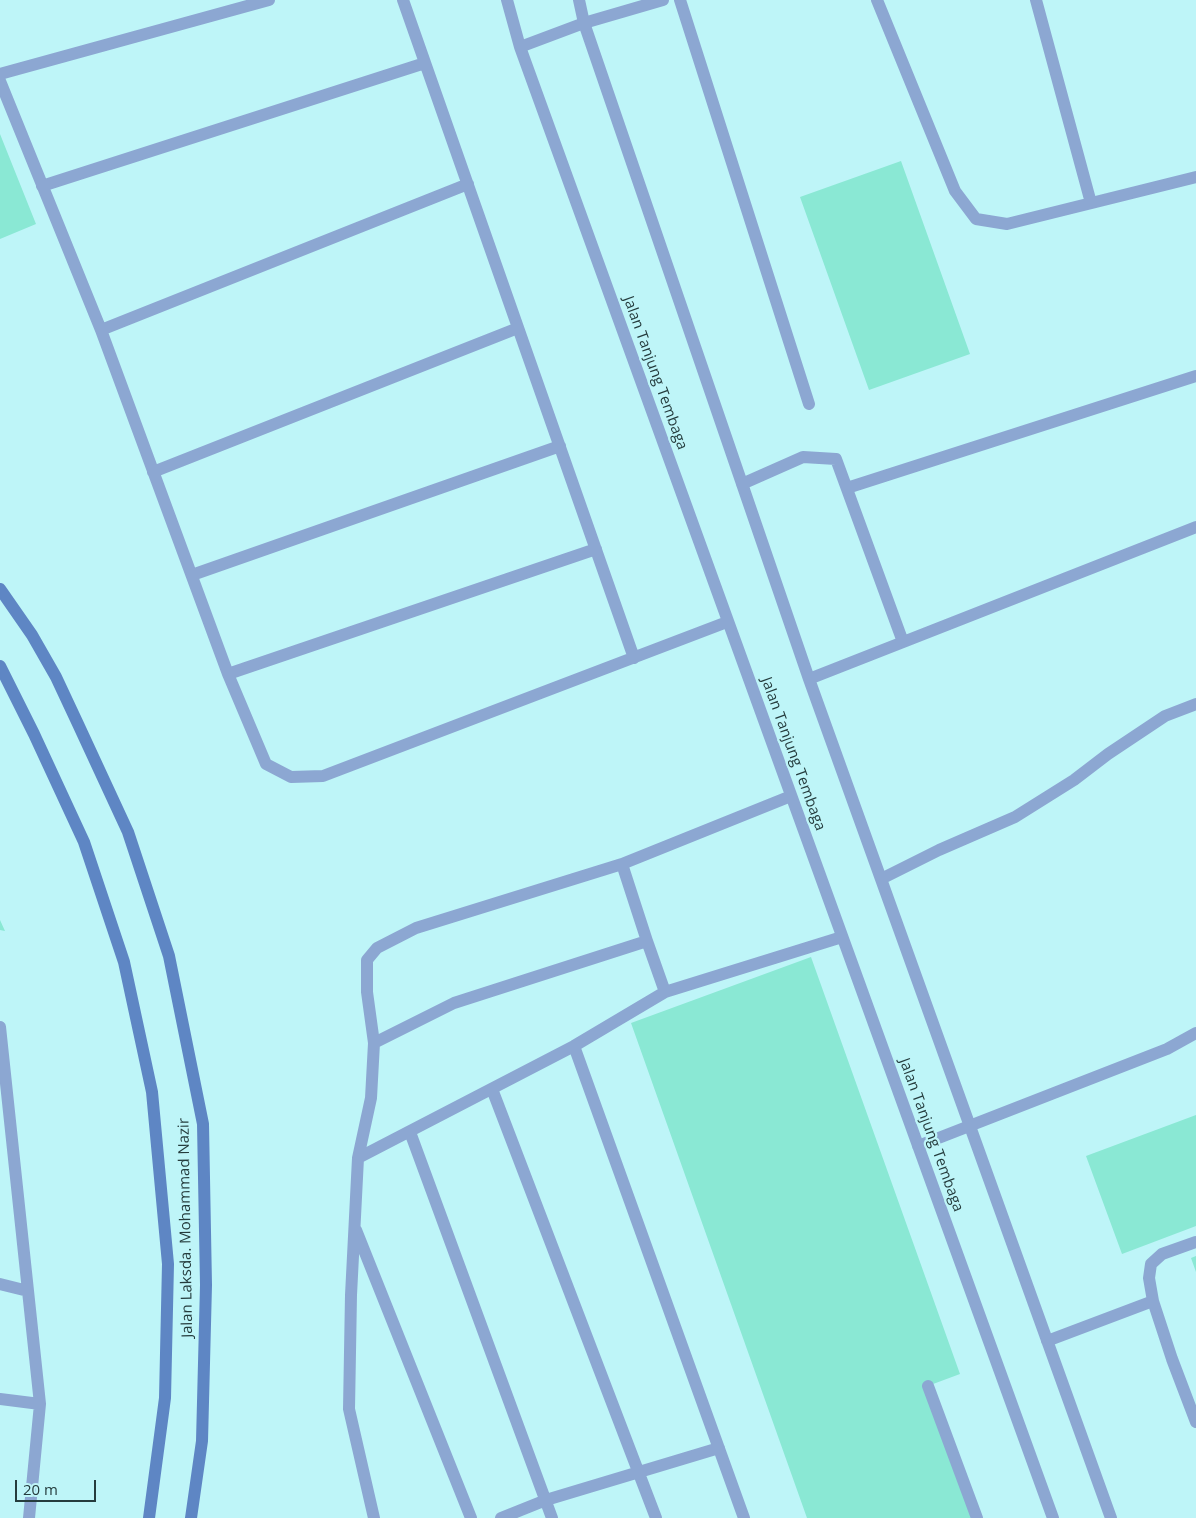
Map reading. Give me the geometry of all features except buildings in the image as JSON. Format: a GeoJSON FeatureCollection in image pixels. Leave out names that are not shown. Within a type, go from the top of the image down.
{"type":"FeatureCollection","features":[{"type":"Feature","properties":{"kind":"main road","name":"Jalan Laksda. Mohammad Nazir"},"geometry":{"type":"LineString","coordinates":[[0,589],[32,635],[56,677],[75,716],[128,832],[169,956],[203,1124],[206,1285],[202,1441],[191,1518]]}},
{"type":"Feature","properties":{"kind":"main road","name":"Jalan Laksda. Mohammad Nazir"},"geometry":{"type":"LineString","coordinates":[[0,666],[84,842],[124,962],[152,1092],[168,1264],[165,1398],[149,1518]]}},
{"type":"Feature","properties":{"kind":"lane"},"geometry":{"type":"LineString","coordinates":[[0,74],[269,0]]}},
{"type":"Feature","properties":{"kind":"lane"},"geometry":{"type":"LineString","coordinates":[[403,0],[634,658]]}},
{"type":"Feature","properties":{"kind":"lane","name":"Jalan Tanjung Tembaga"},"geometry":{"type":"LineString","coordinates":[[507,0],[520,47],[1053,1518]]}},
{"type":"Feature","properties":{"kind":"lane"},"geometry":{"type":"LineString","coordinates":[[579,0],[584,23],[809,679],[1111,1518]]}},
{"type":"Feature","properties":{"kind":"lane"},"geometry":{"type":"LineString","coordinates":[[520,47],[584,23],[663,0]]}},
{"type":"Feature","properties":{"kind":"lane"},"geometry":{"type":"LineString","coordinates":[[680,0],[810,404]]}},
{"type":"Feature","properties":{"kind":"lane"},"geometry":{"type":"LineString","coordinates":[[877,0],[955,191],[976,218],[1007,224],[1196,177]]}},
{"type":"Feature","properties":{"kind":"lane"},"geometry":{"type":"LineString","coordinates":[[1036,0],[1091,203]]}},
{"type":"Feature","properties":{"kind":"lane"},"geometry":{"type":"LineString","coordinates":[[42,186],[425,63]]}},
{"type":"Feature","properties":{"kind":"lane"},"geometry":{"type":"LineString","coordinates":[[0,81],[101,330],[228,674],[266,764],[291,777],[323,776],[727,622]]}},
{"type":"Feature","properties":{"kind":"lane"},"geometry":{"type":"LineString","coordinates":[[101,330],[468,184]]}},
{"type":"Feature","properties":{"kind":"lane"},"geometry":{"type":"LineString","coordinates":[[153,472],[518,328]]}},
{"type":"Feature","properties":{"kind":"lane"},"geometry":{"type":"LineString","coordinates":[[847,488],[1196,376]]}},
{"type":"Feature","properties":{"kind":"lane"},"geometry":{"type":"LineString","coordinates":[[192,575],[560,446]]}},
{"type":"Feature","properties":{"kind":"lane"},"geometry":{"type":"LineString","coordinates":[[742,484],[803,457],[836,459],[902,642]]}},
{"type":"Feature","properties":{"kind":"lane"},"geometry":{"type":"LineString","coordinates":[[809,679],[1196,528]]}},
{"type":"Feature","properties":{"kind":"lane"},"geometry":{"type":"LineString","coordinates":[[228,674],[596,549]]}},
{"type":"Feature","properties":{"kind":"lane"},"geometry":{"type":"LineString","coordinates":[[881,879],[939,850],[1015,817],[1074,780],[1164,716],[1196,704]]}},
{"type":"Feature","properties":{"kind":"lane"},"geometry":{"type":"LineString","coordinates":[[374,1518],[349,1409],[354,1225],[358,1158],[371,1098],[374,1043],[367,992],[367,960],[377,948],[416,928],[622,864],[791,796]]}},
{"type":"Feature","properties":{"kind":"lane"},"geometry":{"type":"LineString","coordinates":[[622,864],[665,992]]}},
{"type":"Feature","properties":{"kind":"lane"},"geometry":{"type":"LineString","coordinates":[[358,1158],[574,1046],[665,992],[776,964],[842,937]]}},
{"type":"Feature","properties":{"kind":"lane"},"geometry":{"type":"LineString","coordinates":[[374,1043],[454,1003],[647,940]]}},
{"type":"Feature","properties":{"kind":"lane"},"geometry":{"type":"LineString","coordinates":[[0,1027],[40,1404],[29,1518]]}},
{"type":"Feature","properties":{"kind":"lane"},"geometry":{"type":"LineString","coordinates":[[918,1146],[1167,1050],[1196,1033]]}},
{"type":"Feature","properties":{"kind":"lane"},"geometry":{"type":"LineString","coordinates":[[574,1046],[744,1518]]}},
{"type":"Feature","properties":{"kind":"lane"},"geometry":{"type":"LineString","coordinates":[[492,1089],[656,1518]]}},
{"type":"Feature","properties":{"kind":"lane"},"geometry":{"type":"LineString","coordinates":[[410,1132],[552,1518]]}},
{"type":"Feature","properties":{"kind":"lane"},"geometry":{"type":"LineString","coordinates":[[354,1225],[471,1518]]}},
{"type":"Feature","properties":{"kind":"lane"},"geometry":{"type":"LineString","coordinates":[[1196,1242],[1162,1254],[1151,1264],[1149,1278],[1153,1301],[1172,1360],[1196,1422]]}},
{"type":"Feature","properties":{"kind":"lane"},"geometry":{"type":"LineString","coordinates":[[0,1284],[28,1291]]}},
{"type":"Feature","properties":{"kind":"lane"},"geometry":{"type":"LineString","coordinates":[[1047,1341],[1153,1301]]}},
{"type":"Feature","properties":{"kind":"lane"},"geometry":{"type":"LineString","coordinates":[[928,1386],[977,1518]]}},
{"type":"Feature","properties":{"kind":"lane"},"geometry":{"type":"LineString","coordinates":[[0,1399],[40,1404]]}},
{"type":"Feature","properties":{"kind":"lane"},"geometry":{"type":"LineString","coordinates":[[501,1518],[546,1500],[719,1448]]}}]}
